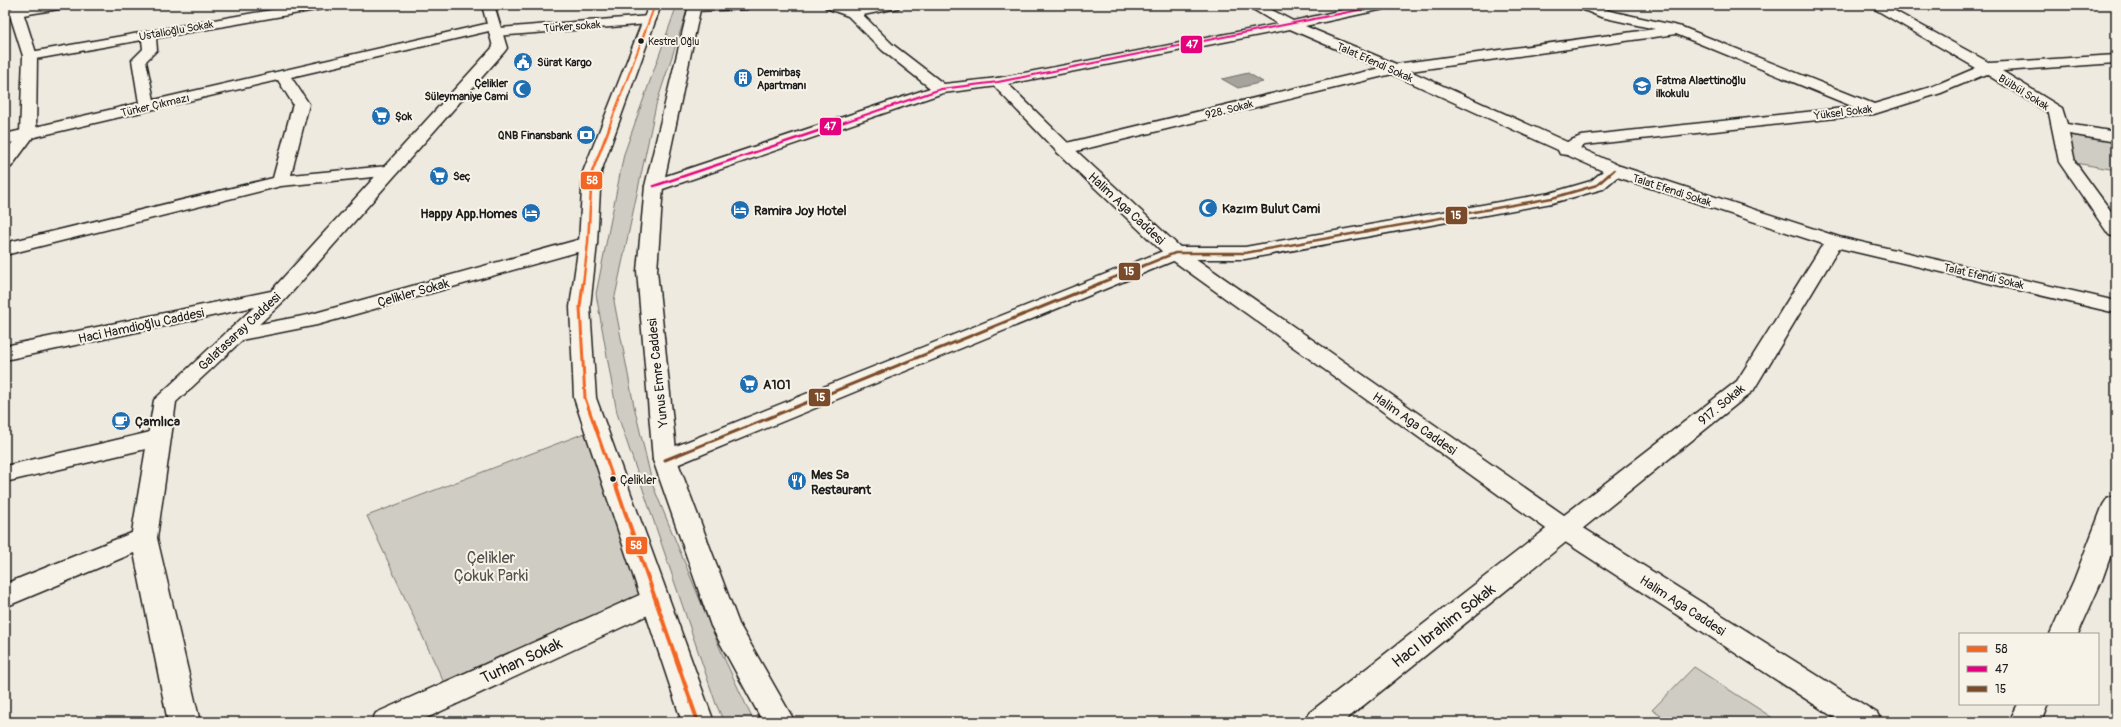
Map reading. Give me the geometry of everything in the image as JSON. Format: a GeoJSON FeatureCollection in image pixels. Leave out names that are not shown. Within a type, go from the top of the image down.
{"type":"FeatureCollection","features":[{"type":"Feature","properties":{"kind":"street"},"geometry":{"type":"LineString","coordinates":[[5,163],[28,133],[30,56],[14,10],[59,5]]}},
{"type":"Feature","properties":{"kind":"street","name":"Ustalioğlu Sokak"},"geometry":{"type":"LineString","coordinates":[[30,56],[322,5]]}},
{"type":"Feature","properties":{"kind":"street","name":"Galatasaray Caddesi"},"geometry":{"type":"LineString","coordinates":[[184,722],[144,538],[165,400],[278,296],[388,171],[500,48],[488,5]]}},
{"type":"Feature","properties":{"kind":"street"},"geometry":{"type":"LineString","coordinates":[[694,6],[747,5]]}},
{"type":"Feature","properties":{"kind":"street"},"geometry":{"type":"LineString","coordinates":[[831,5],[853,13],[887,47],[941,89]]}},
{"type":"Feature","properties":{"kind":"street"},"geometry":{"type":"LineString","coordinates":[[853,13],[893,5]]}},
{"type":"Feature","properties":{"kind":"street","name":"Talat Efendi Sokak"},"geometry":{"type":"LineString","coordinates":[[1252,5],[1291,25],[1394,69],[1566,150],[1614,170],[1834,241],[2116,307]]}},
{"type":"Feature","properties":{"kind":"street"},"geometry":{"type":"LineString","coordinates":[[654,186],[941,89],[998,82],[1291,25],[1384,5]]}},
{"type":"Feature","properties":{"kind":"street"},"geometry":{"type":"LineString","coordinates":[[1584,5],[1606,14],[1677,30],[1874,110]]}},
{"type":"Feature","properties":{"kind":"street","name":"Bülbül Sokak"},"geometry":{"type":"LineString","coordinates":[[1874,5],[1987,68],[2056,112],[2067,162],[2116,231]]}},
{"type":"Feature","properties":{"kind":"street","name":"Yunus Emre Caddesi"},"geometry":{"type":"LineString","coordinates":[[694,6],[654,186],[647,271],[665,460],[725,626],[779,722]]}},
{"type":"Feature","properties":{"kind":"street"},"geometry":{"type":"LineString","coordinates":[[652,12],[592,172],[588,243],[580,307],[585,398],[698,722]]}},
{"type":"Feature","properties":{"kind":"street","name":"Türker sokak"},"geometry":{"type":"LineString","coordinates":[[494,29],[652,12]]}},
{"type":"Feature","properties":{"kind":"street","name":"Türker Çıkmazı"},"geometry":{"type":"LineString","coordinates":[[5,139],[494,29]]}},
{"type":"Feature","properties":{"kind":"street","name":"928. Sokak"},"geometry":{"type":"LineString","coordinates":[[1064,149],[1394,69],[1677,30]]}},
{"type":"Feature","properties":{"kind":"street"},"geometry":{"type":"LineString","coordinates":[[148,106],[139,60],[150,50],[149,34]]}},
{"type":"Feature","properties":{"kind":"street","name":"Yüksel Sokak"},"geometry":{"type":"LineString","coordinates":[[1566,150],[1581,142],[1874,110],[1936,90],[1987,68],[2116,59]]}},
{"type":"Feature","properties":{"kind":"street"},"geometry":{"type":"LineString","coordinates":[[280,181],[301,104],[283,76]]}},
{"type":"Feature","properties":{"kind":"street","name":"Halim Aga Caddesi"},"geometry":{"type":"LineString","coordinates":[[998,82],[1064,149],[1175,253],[1565,529],[1866,722]]}},
{"type":"Feature","properties":{"kind":"street"},"geometry":{"type":"LineString","coordinates":[[2059,127],[2116,137]]}},
{"type":"Feature","properties":{"kind":"street"},"geometry":{"type":"LineString","coordinates":[[665,460],[1175,253],[1245,253],[1544,199],[1597,185],[1614,170]]}},
{"type":"Feature","properties":{"kind":"street"},"geometry":{"type":"LineString","coordinates":[[5,249],[280,181],[388,171]]}},
{"type":"Feature","properties":{"kind":"street","name":"917. Sokak"},"geometry":{"type":"LineString","coordinates":[[1565,529],[1745,386],[1834,241]]}},
{"type":"Feature","properties":{"kind":"street","name":"Çelikler Sokak"},"geometry":{"type":"LineString","coordinates":[[236,335],[310,320],[588,243]]}},
{"type":"Feature","properties":{"kind":"street","name":"Haci Hamdioğlu Caddesi"},"geometry":{"type":"LineString","coordinates":[[5,353],[278,296]]}},
{"type":"Feature","properties":{"kind":"street"},"geometry":{"type":"LineString","coordinates":[[5,474],[160,438]]}},
{"type":"Feature","properties":{"kind":"street"},"geometry":{"type":"LineString","coordinates":[[2064,633],[2088,580],[2116,505]]}},
{"type":"Feature","properties":{"kind":"street","name":"Hacı Ibrahim Sokak"},"geometry":{"type":"LineString","coordinates":[[1320,722],[1565,529]]}},
{"type":"Feature","properties":{"kind":"street"},"geometry":{"type":"LineString","coordinates":[[5,596],[144,538]]}},
{"type":"Feature","properties":{"kind":"street","name":"Turhan Sokak"},"geometry":{"type":"LineString","coordinates":[[387,722],[655,599]]}},
{"type":"Feature","properties":{"kind":"street"},"geometry":{"type":"LineString","coordinates":[[2025,722],[2033,705]]}},
{"type":"Feature","properties":{"kind":"green space"},"geometry":{"type":"Polygon","coordinates":[[[677,5],[689,5],[656,105],[614,301],[634,406],[653,486],[724,658],[754,722],[724,722],[716,704],[617,413],[596,294],[624,154],[677,5]]]}},
{"type":"Feature","properties":{"kind":"green space"},"geometry":{"type":"Polygon","coordinates":[[[2069,132],[2116,141],[2116,170],[2075,163],[2069,132]]]}},
{"type":"Feature","properties":{"kind":"green space","name":"Çelikler Çokuk Parki"},"geometry":{"type":"Polygon","coordinates":[[[585,433],[640,597],[446,687],[367,516],[585,433]]]}},
{"type":"Feature","properties":{"kind":"green space"},"geometry":{"type":"Polygon","coordinates":[[[1694,667],[1779,722],[1670,722],[1652,710],[1694,667]]]}},
{"type":"Feature","properties":{"kind":"shaded area"},"geometry":{"type":"Polygon","coordinates":[[[1248,73],[1263,82],[1238,88],[1222,79],[1248,73]]]}},
{"type":"Feature","properties":{"kind":"transit line","name":"58"},"geometry":{"type":"LineString","coordinates":[[655,5],[592,172],[588,243],[580,307],[585,398],[698,722]]}},
{"type":"Feature","properties":{"kind":"transit line","name":"47"},"geometry":{"type":"LineString","coordinates":[[654,186],[941,89],[998,82],[1291,25],[1374,7]]}},
{"type":"Feature","properties":{"kind":"transit line","name":"15"},"geometry":{"type":"LineString","coordinates":[[665,460],[1175,253],[1245,253],[1552,198],[1597,185],[1614,170]]}},
{"type":"Feature","properties":{"kind":"place","name":"Kestrel Oğlu"},"geometry":{"type":"Point","coordinates":[641,41]}},
{"type":"Feature","properties":{"kind":"place","name":"Sürat Kargo"},"geometry":{"type":"Point","coordinates":[523,62]}},
{"type":"Feature","properties":{"kind":"place","name":"Demirbaş Apartmanı"},"geometry":{"type":"Point","coordinates":[743,78]}},
{"type":"Feature","properties":{"kind":"place","name":"Fatma Alaettinoğlu ilkokulu"},"geometry":{"type":"Point","coordinates":[1642,86]}},
{"type":"Feature","properties":{"kind":"place","name":"Çelikler Süleymaniye Cami"},"geometry":{"type":"Point","coordinates":[522,89]}},
{"type":"Feature","properties":{"kind":"place","name":"Şok"},"geometry":{"type":"Point","coordinates":[381,116]}},
{"type":"Feature","properties":{"kind":"place","name":"QNB Finansbank"},"geometry":{"type":"Point","coordinates":[586,135]}},
{"type":"Feature","properties":{"kind":"place","name":"Seç"},"geometry":{"type":"Point","coordinates":[439,176]}},
{"type":"Feature","properties":{"kind":"place","name":"Kazım Bulut Cami"},"geometry":{"type":"Point","coordinates":[1208,208]}},
{"type":"Feature","properties":{"kind":"place","name":"Ramira Joy Hotel"},"geometry":{"type":"Point","coordinates":[740,210]}},
{"type":"Feature","properties":{"kind":"place","name":"Happy App.Homes"},"geometry":{"type":"Point","coordinates":[531,213]}},
{"type":"Feature","properties":{"kind":"place","name":"A101"},"geometry":{"type":"Point","coordinates":[749,384]}},
{"type":"Feature","properties":{"kind":"place","name":"Çamlıca"},"geometry":{"type":"Point","coordinates":[121,421]}},
{"type":"Feature","properties":{"kind":"place","name":"Çelikler"},"geometry":{"type":"Point","coordinates":[613,479]}},
{"type":"Feature","properties":{"kind":"place","name":"Mes Sa Restaurant"},"geometry":{"type":"Point","coordinates":[797,481]}}]}
